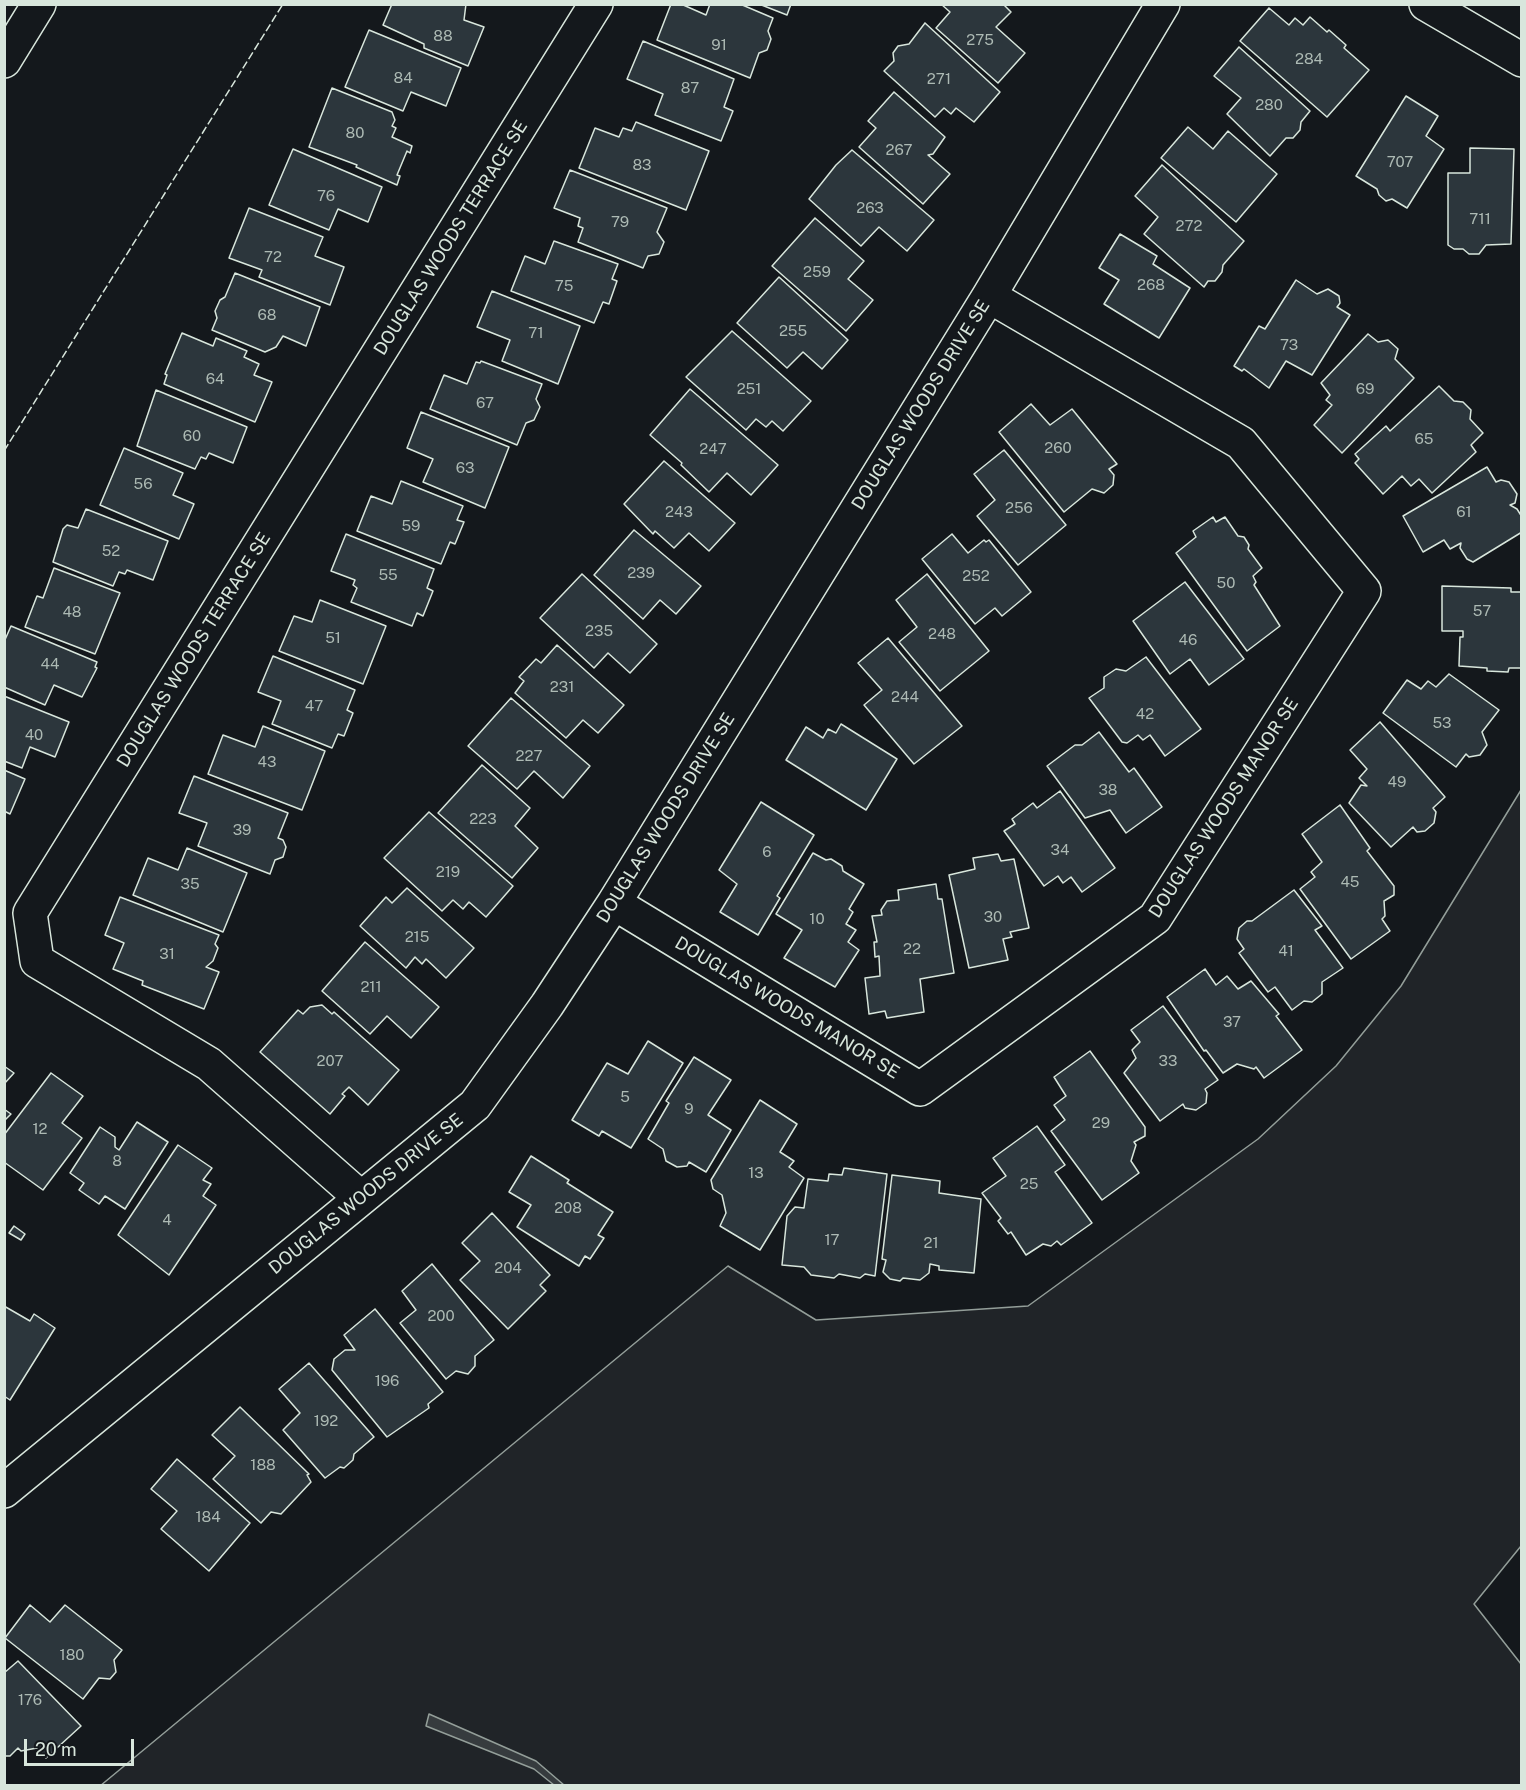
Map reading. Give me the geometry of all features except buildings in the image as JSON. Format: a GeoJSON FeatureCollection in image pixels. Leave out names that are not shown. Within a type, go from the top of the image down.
{"type":"FeatureCollection","features":[{"type":"Feature","properties":{"kind":"main road"},"geometry":{"type":"LineString","coordinates":[[4,60],[39,4]]}},
{"type":"Feature","properties":{"kind":"main road","name":"DOUGLAS WOODS TERRACE SE"},"geometry":{"type":"LineString","coordinates":[[361,1198],[209,1064],[38,961],[30,913],[596,4]]}},
{"type":"Feature","properties":{"kind":"main road","name":"DOUGLAS WOODS DRIVE SE"},"geometry":{"type":"LineString","coordinates":[[5,1489],[475,1104],[547,1005],[614,903],[989,296],[1163,4]]}},
{"type":"Feature","properties":{"kind":"main road"},"geometry":{"type":"LineString","coordinates":[[1426,4],[1521,60]]}},
{"type":"Feature","properties":{"kind":"main road","name":"DOUGLAS WOODS MANOR SE"},"geometry":{"type":"LineString","coordinates":[[614,903],[920,1089],[1155,918],[1364,591],[1241,443],[989,296]]}},
{"type":"Feature","properties":{"kind":"shaded area"},"geometry":{"type":"Polygon","coordinates":[[[1521,790],[1521,1546],[1474,1604],[1521,1664],[1521,1785],[100,1786],[728,1266],[816,1320],[1028,1306],[1258,1139],[1336,1066],[1401,986],[1521,790]]]}},
{"type":"Feature","properties":{"kind":"shaded area"},"geometry":{"type":"Polygon","coordinates":[[[429,1714],[536,1761],[564,1785],[554,1785],[534,1769],[426,1726],[429,1714]]]}},
{"type":"Feature","properties":{"kind":"fence"},"geometry":{"type":"LineString","coordinates":[[4,451],[283,4]]}}]}
